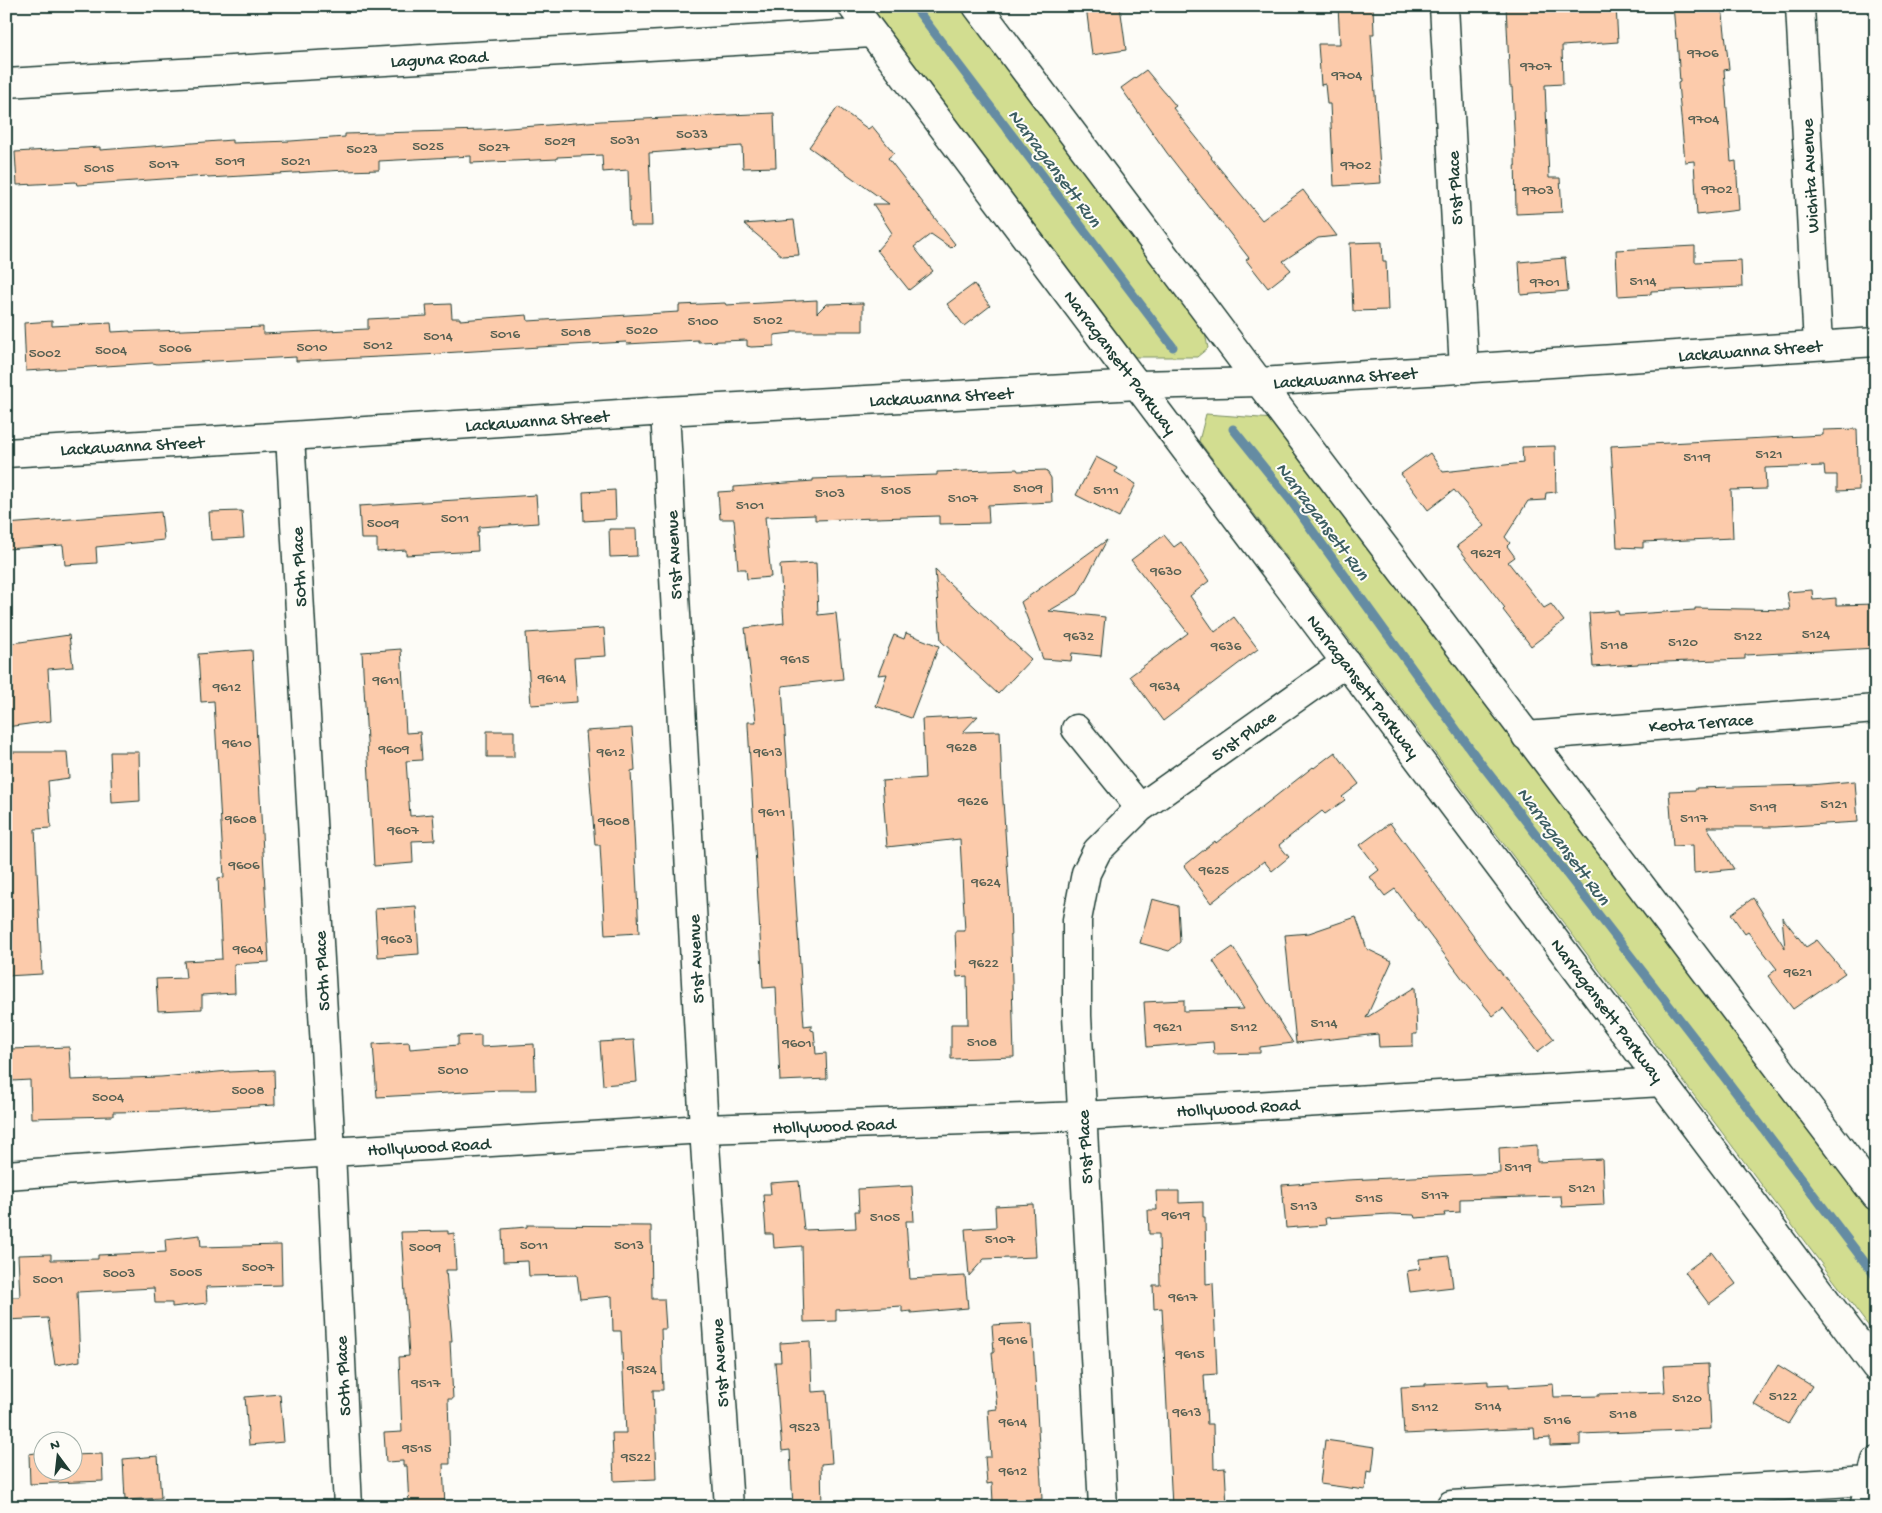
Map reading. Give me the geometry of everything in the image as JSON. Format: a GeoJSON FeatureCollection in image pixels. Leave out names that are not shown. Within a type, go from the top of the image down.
{"type":"FeatureCollection","features":[{"type":"Feature","properties":{"kind":"street","name":"Narragansett Parkway"},"geometry":{"type":"LineString","coordinates":[[852,6],[1876,1367]]}},
{"type":"Feature","properties":{"kind":"street","name":"51st Place"},"geometry":{"type":"LineString","coordinates":[[1444,6],[1464,369]]}},
{"type":"Feature","properties":{"kind":"street","name":"Wichita Avenue"},"geometry":{"type":"LineString","coordinates":[[1800,6],[1818,345]]}},
{"type":"Feature","properties":{"kind":"street"},"geometry":{"type":"LineString","coordinates":[[980,8],[1259,382],[1876,1196]]}},
{"type":"Feature","properties":{"kind":"street","name":"Laguna Road"},"geometry":{"type":"LineString","coordinates":[[6,83],[872,33]]}},
{"type":"Feature","properties":{"kind":"street","name":"Lackawanna Street"},"geometry":{"type":"LineString","coordinates":[[6,453],[665,411],[1138,385],[1259,382],[1876,342]]}},
{"type":"Feature","properties":{"kind":"street","name":"51st Avenue"},"geometry":{"type":"LineString","coordinates":[[665,411],[704,1129],[729,1507]]}},
{"type":"Feature","properties":{"kind":"street","name":"50th Place"},"geometry":{"type":"LineString","coordinates":[[290,436],[331,1152],[348,1507]]}},
{"type":"Feature","properties":{"kind":"street","name":"51st Place"},"geometry":{"type":"LineString","coordinates":[[1103,1507],[1077,1016],[1077,920],[1086,873],[1098,850],[1140,808],[1346,662]]}},
{"type":"Feature","properties":{"kind":"street","name":"Keota Terrace"},"geometry":{"type":"LineString","coordinates":[[1526,736],[1876,709]]}},
{"type":"Feature","properties":{"kind":"street"},"geometry":{"type":"LineString","coordinates":[[1076,729],[1140,808]]}},
{"type":"Feature","properties":{"kind":"street","name":"Hollywood Road"},"geometry":{"type":"LineString","coordinates":[[6,1174],[704,1129],[1082,1116],[1662,1082]]}},
{"type":"Feature","properties":{"kind":"street"},"geometry":{"type":"LineString","coordinates":[[1451,1505],[1873,1471],[1864,1507]]}},
{"type":"Feature","properties":{"kind":"green space"},"geometry":{"type":"Polygon","coordinates":[[[871,6],[960,6],[1204,328],[1208,348],[1197,357],[1135,357],[871,6]]]}},
{"type":"Feature","properties":{"kind":"green space"},"geometry":{"type":"Polygon","coordinates":[[[1206,414],[1274,419],[1602,858],[1876,1216],[1876,1336],[1199,441],[1206,414]]]}},
{"type":"Feature","properties":{"kind":"building"},"geometry":{"type":"Polygon","coordinates":[[[1086,6],[1120,6],[1126,50],[1092,55],[1086,6]]]}},
{"type":"Feature","properties":{"kind":"building"},"geometry":{"type":"Polygon","coordinates":[[[1338,6],[1373,6],[1374,34],[1371,34],[1381,183],[1334,186],[1330,104],[1327,104],[1325,84],[1321,85],[1318,44],[1340,44],[1338,6]]]}},
{"type":"Feature","properties":{"kind":"building"},"geometry":{"type":"Polygon","coordinates":[[[1506,6],[1616,6],[1618,42],[1562,46],[1563,84],[1545,85],[1549,178],[1560,178],[1562,212],[1516,214],[1512,87],[1510,87],[1506,6]]]}},
{"type":"Feature","properties":{"kind":"building"},"geometry":{"type":"Polygon","coordinates":[[[1673,6],[1722,6],[1729,69],[1724,70],[1731,162],[1736,161],[1739,210],[1697,215],[1694,161],[1685,162],[1678,83],[1680,82],[1677,38],[1673,6]]]}},
{"type":"Feature","properties":{"kind":"building"},"geometry":{"type":"Polygon","coordinates":[[[1146,70],[1176,106],[1173,108],[1211,158],[1262,220],[1303,190],[1337,236],[1318,238],[1283,261],[1291,270],[1268,288],[1246,260],[1249,258],[1167,153],[1121,88],[1146,70]]]}},
{"type":"Feature","properties":{"kind":"building"},"geometry":{"type":"Polygon","coordinates":[[[838,107],[868,129],[872,126],[894,153],[888,158],[955,244],[951,248],[931,234],[914,247],[933,271],[909,290],[877,250],[892,233],[873,204],[889,204],[809,147],[838,107]]]}},
{"type":"Feature","properties":{"kind":"building"},"geometry":{"type":"Polygon","coordinates":[[[774,113],[776,167],[743,168],[742,146],[649,153],[652,226],[630,226],[628,170],[603,172],[602,155],[471,163],[471,156],[379,161],[379,170],[346,170],[208,178],[207,176],[77,185],[76,182],[17,185],[15,152],[100,147],[100,150],[232,140],[232,143],[291,141],[345,137],[345,134],[483,130],[601,121],[774,113]]]}},
{"type":"Feature","properties":{"kind":"building"},"geometry":{"type":"Polygon","coordinates":[[[794,220],[799,255],[782,256],[744,224],[794,220]]]}},
{"type":"Feature","properties":{"kind":"building"},"geometry":{"type":"Polygon","coordinates":[[[1382,242],[1383,261],[1386,261],[1388,310],[1353,311],[1350,243],[1382,242]]]}},
{"type":"Feature","properties":{"kind":"building"},"geometry":{"type":"Polygon","coordinates":[[[1695,246],[1695,262],[1741,260],[1742,287],[1651,291],[1651,294],[1618,296],[1616,250],[1695,246]]]}},
{"type":"Feature","properties":{"kind":"building"},"geometry":{"type":"Polygon","coordinates":[[[1565,258],[1568,291],[1521,295],[1519,262],[1565,258]]]}},
{"type":"Feature","properties":{"kind":"building"},"geometry":{"type":"Polygon","coordinates":[[[974,284],[990,306],[964,326],[947,304],[974,284]]]}},
{"type":"Feature","properties":{"kind":"building"},"geometry":{"type":"Polygon","coordinates":[[[817,300],[817,313],[826,304],[863,303],[863,331],[792,331],[792,333],[774,335],[774,346],[751,347],[747,346],[747,340],[698,342],[698,340],[627,344],[626,342],[442,354],[296,361],[296,357],[26,371],[24,323],[52,321],[52,326],[111,323],[112,332],[263,327],[263,334],[368,329],[368,319],[427,316],[426,305],[451,304],[452,318],[460,318],[460,320],[527,315],[528,321],[679,312],[679,305],[725,303],[726,305],[817,300]]]}},
{"type":"Feature","properties":{"kind":"building"},"geometry":{"type":"Polygon","coordinates":[[[1857,429],[1859,490],[1837,491],[1837,475],[1825,475],[1824,466],[1765,468],[1766,489],[1731,490],[1733,538],[1643,542],[1643,548],[1617,547],[1611,446],[1823,435],[1823,430],[1857,429]]]}},
{"type":"Feature","properties":{"kind":"building"},"geometry":{"type":"Polygon","coordinates":[[[1555,446],[1556,492],[1546,493],[1545,500],[1528,501],[1505,537],[1510,543],[1507,546],[1515,557],[1508,562],[1544,608],[1551,604],[1564,621],[1531,646],[1503,610],[1505,608],[1457,546],[1484,526],[1454,490],[1428,510],[1401,474],[1430,453],[1443,472],[1523,463],[1522,447],[1555,446]]]}},
{"type":"Feature","properties":{"kind":"building"},"geometry":{"type":"Polygon","coordinates":[[[1096,457],[1117,468],[1115,472],[1136,484],[1119,517],[1076,495],[1096,457]]]}},
{"type":"Feature","properties":{"kind":"building"},"geometry":{"type":"Polygon","coordinates":[[[1017,469],[1018,471],[1046,470],[1051,478],[1052,502],[988,505],[989,523],[939,524],[939,516],[815,520],[815,515],[765,517],[771,577],[747,579],[746,569],[738,569],[734,519],[720,519],[718,492],[734,491],[734,487],[813,481],[813,479],[937,475],[937,472],[1017,469]]]}},
{"type":"Feature","properties":{"kind":"building"},"geometry":{"type":"Polygon","coordinates":[[[615,490],[616,519],[584,521],[583,492],[615,490]]]}},
{"type":"Feature","properties":{"kind":"building"},"geometry":{"type":"Polygon","coordinates":[[[536,495],[538,523],[479,527],[479,532],[477,532],[478,551],[406,555],[406,550],[377,552],[377,539],[361,539],[359,506],[536,495]]]}},
{"type":"Feature","properties":{"kind":"building"},"geometry":{"type":"Polygon","coordinates":[[[242,511],[244,538],[211,540],[209,512],[242,511]]]}},
{"type":"Feature","properties":{"kind":"building"},"geometry":{"type":"Polygon","coordinates":[[[161,512],[164,540],[96,547],[97,563],[65,565],[63,545],[6,549],[6,524],[161,512]]]}},
{"type":"Feature","properties":{"kind":"building"},"geometry":{"type":"Polygon","coordinates":[[[609,529],[636,529],[637,556],[610,557],[609,529]]]}},
{"type":"Feature","properties":{"kind":"building"},"geometry":{"type":"Polygon","coordinates":[[[1164,535],[1174,547],[1181,542],[1209,581],[1190,596],[1215,632],[1234,617],[1258,649],[1163,721],[1130,676],[1188,633],[1131,560],[1164,535]]]}},
{"type":"Feature","properties":{"kind":"building"},"geometry":{"type":"Polygon","coordinates":[[[1107,540],[1078,594],[1049,611],[1105,617],[1101,656],[1072,653],[1071,661],[1043,659],[1021,602],[1107,540]]]}},
{"type":"Feature","properties":{"kind":"building"},"geometry":{"type":"Polygon","coordinates":[[[816,563],[818,615],[836,613],[843,679],[782,686],[804,1026],[811,1025],[811,1030],[814,1031],[816,1054],[826,1053],[827,1079],[780,1081],[776,987],[763,988],[748,725],[748,722],[756,722],[745,628],[784,623],[780,565],[816,563]]]}},
{"type":"Feature","properties":{"kind":"building"},"geometry":{"type":"Polygon","coordinates":[[[935,570],[1031,659],[998,694],[941,641],[935,570]]]}},
{"type":"Feature","properties":{"kind":"building"},"geometry":{"type":"Polygon","coordinates":[[[1812,590],[1813,600],[1836,598],[1836,605],[1876,604],[1876,648],[1745,655],[1745,659],[1638,663],[1593,667],[1589,613],[1618,611],[1619,615],[1695,610],[1695,608],[1790,610],[1787,592],[1812,590]]]}},
{"type":"Feature","properties":{"kind":"building"},"geometry":{"type":"Polygon","coordinates":[[[604,628],[606,656],[574,658],[577,702],[531,705],[526,633],[604,628]]]}},
{"type":"Feature","properties":{"kind":"building"},"geometry":{"type":"Polygon","coordinates":[[[906,633],[939,646],[911,718],[876,706],[887,674],[878,675],[894,635],[904,639],[906,633]]]}},
{"type":"Feature","properties":{"kind":"building"},"geometry":{"type":"Polygon","coordinates":[[[69,635],[73,667],[48,669],[51,721],[6,727],[6,644],[69,635]]]}},
{"type":"Feature","properties":{"kind":"building"},"geometry":{"type":"Polygon","coordinates":[[[401,649],[406,733],[420,732],[422,760],[406,761],[410,816],[433,814],[435,840],[412,841],[413,863],[374,866],[362,652],[401,649]]]}},
{"type":"Feature","properties":{"kind":"building"},"geometry":{"type":"Polygon","coordinates":[[[252,650],[269,962],[234,964],[235,993],[202,995],[202,1009],[158,1011],[156,979],[186,978],[184,961],[222,959],[218,878],[224,877],[214,701],[201,702],[198,654],[252,650]]]}},
{"type":"Feature","properties":{"kind":"building"},"geometry":{"type":"Polygon","coordinates":[[[978,716],[963,732],[1000,731],[1010,904],[1014,1057],[951,1059],[951,1024],[968,1024],[967,976],[957,977],[955,931],[965,931],[960,839],[887,847],[882,781],[925,778],[922,719],[978,716]]]}},
{"type":"Feature","properties":{"kind":"building"},"geometry":{"type":"Polygon","coordinates":[[[632,728],[635,770],[631,771],[639,933],[605,935],[600,845],[595,845],[586,731],[632,728]]]}},
{"type":"Feature","properties":{"kind":"building"},"geometry":{"type":"Polygon","coordinates":[[[487,731],[514,731],[514,757],[487,757],[487,731]]]}},
{"type":"Feature","properties":{"kind":"building"},"geometry":{"type":"Polygon","coordinates":[[[6,752],[67,752],[69,778],[48,781],[51,828],[35,829],[42,974],[6,976],[6,752]]]}},
{"type":"Feature","properties":{"kind":"building"},"geometry":{"type":"Polygon","coordinates":[[[110,752],[139,752],[140,801],[112,803],[110,752]]]}},
{"type":"Feature","properties":{"kind":"building"},"geometry":{"type":"Polygon","coordinates":[[[1335,752],[1359,784],[1342,797],[1345,800],[1325,814],[1322,811],[1279,845],[1289,857],[1272,871],[1264,861],[1211,903],[1184,866],[1335,752]]]}},
{"type":"Feature","properties":{"kind":"building"},"geometry":{"type":"Polygon","coordinates":[[[1855,781],[1858,822],[1775,827],[1707,827],[1734,869],[1694,873],[1693,845],[1673,846],[1669,791],[1696,790],[1696,788],[1810,785],[1855,781]]]}},
{"type":"Feature","properties":{"kind":"building"},"geometry":{"type":"Polygon","coordinates":[[[1390,823],[1488,956],[1554,1039],[1537,1052],[1503,1008],[1493,1016],[1395,889],[1385,896],[1370,877],[1379,870],[1360,845],[1390,823]]]}},
{"type":"Feature","properties":{"kind":"building"},"geometry":{"type":"Polygon","coordinates":[[[1753,898],[1785,948],[1782,917],[1806,947],[1817,940],[1845,973],[1793,1009],[1768,976],[1777,969],[1748,932],[1745,934],[1731,914],[1753,898]]]}},
{"type":"Feature","properties":{"kind":"building"},"geometry":{"type":"Polygon","coordinates":[[[1152,899],[1178,906],[1180,942],[1169,951],[1140,943],[1152,899]]]}},
{"type":"Feature","properties":{"kind":"building"},"geometry":{"type":"Polygon","coordinates":[[[416,906],[419,954],[378,957],[375,909],[416,906]]]}},
{"type":"Feature","properties":{"kind":"building"},"geometry":{"type":"Polygon","coordinates":[[[1356,917],[1367,949],[1392,961],[1366,1018],[1415,987],[1417,1034],[1413,1034],[1413,1046],[1379,1047],[1378,1034],[1296,1043],[1285,935],[1309,933],[1356,917]]]}},
{"type":"Feature","properties":{"kind":"building"},"geometry":{"type":"Polygon","coordinates":[[[1233,947],[1293,1043],[1260,1047],[1260,1053],[1214,1054],[1213,1042],[1147,1047],[1144,1002],[1184,1000],[1184,1011],[1244,1009],[1213,961],[1233,947]]]}},
{"type":"Feature","properties":{"kind":"building"},"geometry":{"type":"Polygon","coordinates":[[[481,1035],[481,1047],[534,1044],[536,1090],[501,1090],[377,1097],[373,1044],[409,1042],[410,1049],[458,1045],[458,1036],[481,1035]]]}},
{"type":"Feature","properties":{"kind":"building"},"geometry":{"type":"Polygon","coordinates":[[[634,1040],[637,1082],[603,1085],[600,1042],[634,1040]]]}},
{"type":"Feature","properties":{"kind":"building"},"geometry":{"type":"Polygon","coordinates":[[[69,1047],[71,1080],[274,1070],[275,1105],[113,1112],[113,1116],[31,1118],[30,1080],[12,1081],[11,1049],[69,1047]]]}},
{"type":"Feature","properties":{"kind":"building"},"geometry":{"type":"Polygon","coordinates":[[[1537,1145],[1537,1162],[1602,1159],[1604,1205],[1562,1207],[1561,1196],[1460,1199],[1460,1212],[1444,1213],[1445,1216],[1415,1218],[1414,1215],[1390,1214],[1325,1218],[1326,1225],[1286,1228],[1282,1185],[1500,1173],[1499,1148],[1537,1145]]]}},
{"type":"Feature","properties":{"kind":"building"},"geometry":{"type":"Polygon","coordinates":[[[799,1181],[804,1230],[856,1228],[855,1211],[859,1211],[858,1189],[912,1186],[914,1221],[906,1221],[910,1279],[965,1276],[968,1308],[911,1313],[911,1311],[902,1312],[902,1306],[836,1310],[836,1321],[804,1322],[802,1246],[774,1248],[773,1234],[766,1234],[763,1194],[771,1194],[770,1183],[799,1181]]]}},
{"type":"Feature","properties":{"kind":"building"},"geometry":{"type":"Polygon","coordinates":[[[1156,1191],[1179,1191],[1179,1203],[1203,1202],[1206,1284],[1213,1283],[1217,1374],[1204,1375],[1207,1424],[1213,1424],[1214,1469],[1225,1468],[1227,1507],[1172,1507],[1162,1308],[1154,1309],[1153,1285],[1160,1285],[1159,1234],[1149,1234],[1148,1210],[1157,1210],[1156,1191]]]}},
{"type":"Feature","properties":{"kind":"building"},"geometry":{"type":"Polygon","coordinates":[[[1033,1204],[1036,1257],[984,1259],[969,1276],[965,1229],[996,1227],[995,1206],[1033,1204]]]}},
{"type":"Feature","properties":{"kind":"building"},"geometry":{"type":"Polygon","coordinates":[[[527,1225],[651,1226],[652,1299],[664,1299],[666,1329],[661,1329],[663,1390],[653,1390],[656,1479],[614,1481],[612,1433],[626,1433],[621,1331],[613,1331],[612,1296],[580,1299],[577,1275],[529,1276],[528,1261],[503,1262],[502,1229],[527,1227],[527,1225]]]}},
{"type":"Feature","properties":{"kind":"building"},"geometry":{"type":"Polygon","coordinates":[[[448,1231],[448,1234],[454,1233],[456,1270],[446,1270],[452,1341],[450,1341],[453,1399],[448,1399],[450,1464],[443,1464],[445,1507],[409,1507],[407,1466],[403,1466],[403,1461],[386,1462],[384,1433],[402,1432],[399,1357],[409,1356],[401,1232],[448,1231]]]}},
{"type":"Feature","properties":{"kind":"building"},"geometry":{"type":"Polygon","coordinates":[[[200,1235],[201,1247],[281,1245],[282,1285],[206,1287],[207,1303],[172,1307],[172,1303],[155,1303],[154,1288],[77,1292],[80,1361],[55,1365],[48,1318],[6,1320],[6,1297],[20,1297],[18,1255],[51,1254],[51,1260],[98,1259],[98,1255],[166,1252],[165,1239],[200,1235]]]}},
{"type":"Feature","properties":{"kind":"building"},"geometry":{"type":"Polygon","coordinates":[[[1712,1252],[1736,1284],[1709,1304],[1685,1272],[1712,1252]]]}},
{"type":"Feature","properties":{"kind":"building"},"geometry":{"type":"Polygon","coordinates":[[[1449,1256],[1453,1287],[1410,1292],[1407,1271],[1420,1269],[1419,1259],[1449,1256]]]}},
{"type":"Feature","properties":{"kind":"building"},"geometry":{"type":"Polygon","coordinates":[[[1032,1323],[1042,1499],[993,1502],[992,1483],[987,1484],[985,1457],[991,1457],[988,1410],[997,1409],[992,1352],[994,1352],[992,1325],[1032,1323]]]}},
{"type":"Feature","properties":{"kind":"building"},"geometry":{"type":"Polygon","coordinates":[[[810,1341],[812,1392],[827,1391],[832,1463],[821,1464],[822,1507],[793,1507],[790,1450],[782,1451],[775,1362],[781,1362],[780,1343],[810,1341]]]}},
{"type":"Feature","properties":{"kind":"building"},"geometry":{"type":"Polygon","coordinates":[[[1708,1364],[1711,1429],[1580,1434],[1580,1445],[1550,1446],[1550,1438],[1535,1439],[1534,1428],[1404,1434],[1401,1387],[1488,1381],[1488,1385],[1509,1384],[1509,1387],[1553,1384],[1554,1397],[1665,1392],[1663,1366],[1708,1364]]]}},
{"type":"Feature","properties":{"kind":"building"},"geometry":{"type":"Polygon","coordinates":[[[1778,1365],[1812,1386],[1788,1424],[1754,1404],[1778,1365]]]}},
{"type":"Feature","properties":{"kind":"building"},"geometry":{"type":"Polygon","coordinates":[[[280,1394],[284,1442],[249,1445],[245,1397],[280,1394]]]}},
{"type":"Feature","properties":{"kind":"building"},"geometry":{"type":"Polygon","coordinates":[[[1325,1440],[1375,1447],[1372,1472],[1367,1471],[1365,1490],[1320,1484],[1325,1440]]]}},
{"type":"Feature","properties":{"kind":"building"},"geometry":{"type":"Polygon","coordinates":[[[29,1454],[32,1454],[32,1480],[82,1480],[82,1455],[102,1454],[103,1481],[30,1484],[29,1454]]]}},
{"type":"Feature","properties":{"kind":"building"},"geometry":{"type":"Polygon","coordinates":[[[158,1456],[161,1498],[125,1500],[123,1459],[158,1456]]]}},
{"type":"Feature","properties":{"kind":"waterway","name":"Narragansett Run"},"geometry":{"type":"LineString","coordinates":[[914,6],[1173,347]]}},
{"type":"Feature","properties":{"kind":"waterway","name":"Narragansett Run"},"geometry":{"type":"LineString","coordinates":[[1233,429],[1291,501],[1476,757],[1709,1057],[1876,1277]]}}]}
